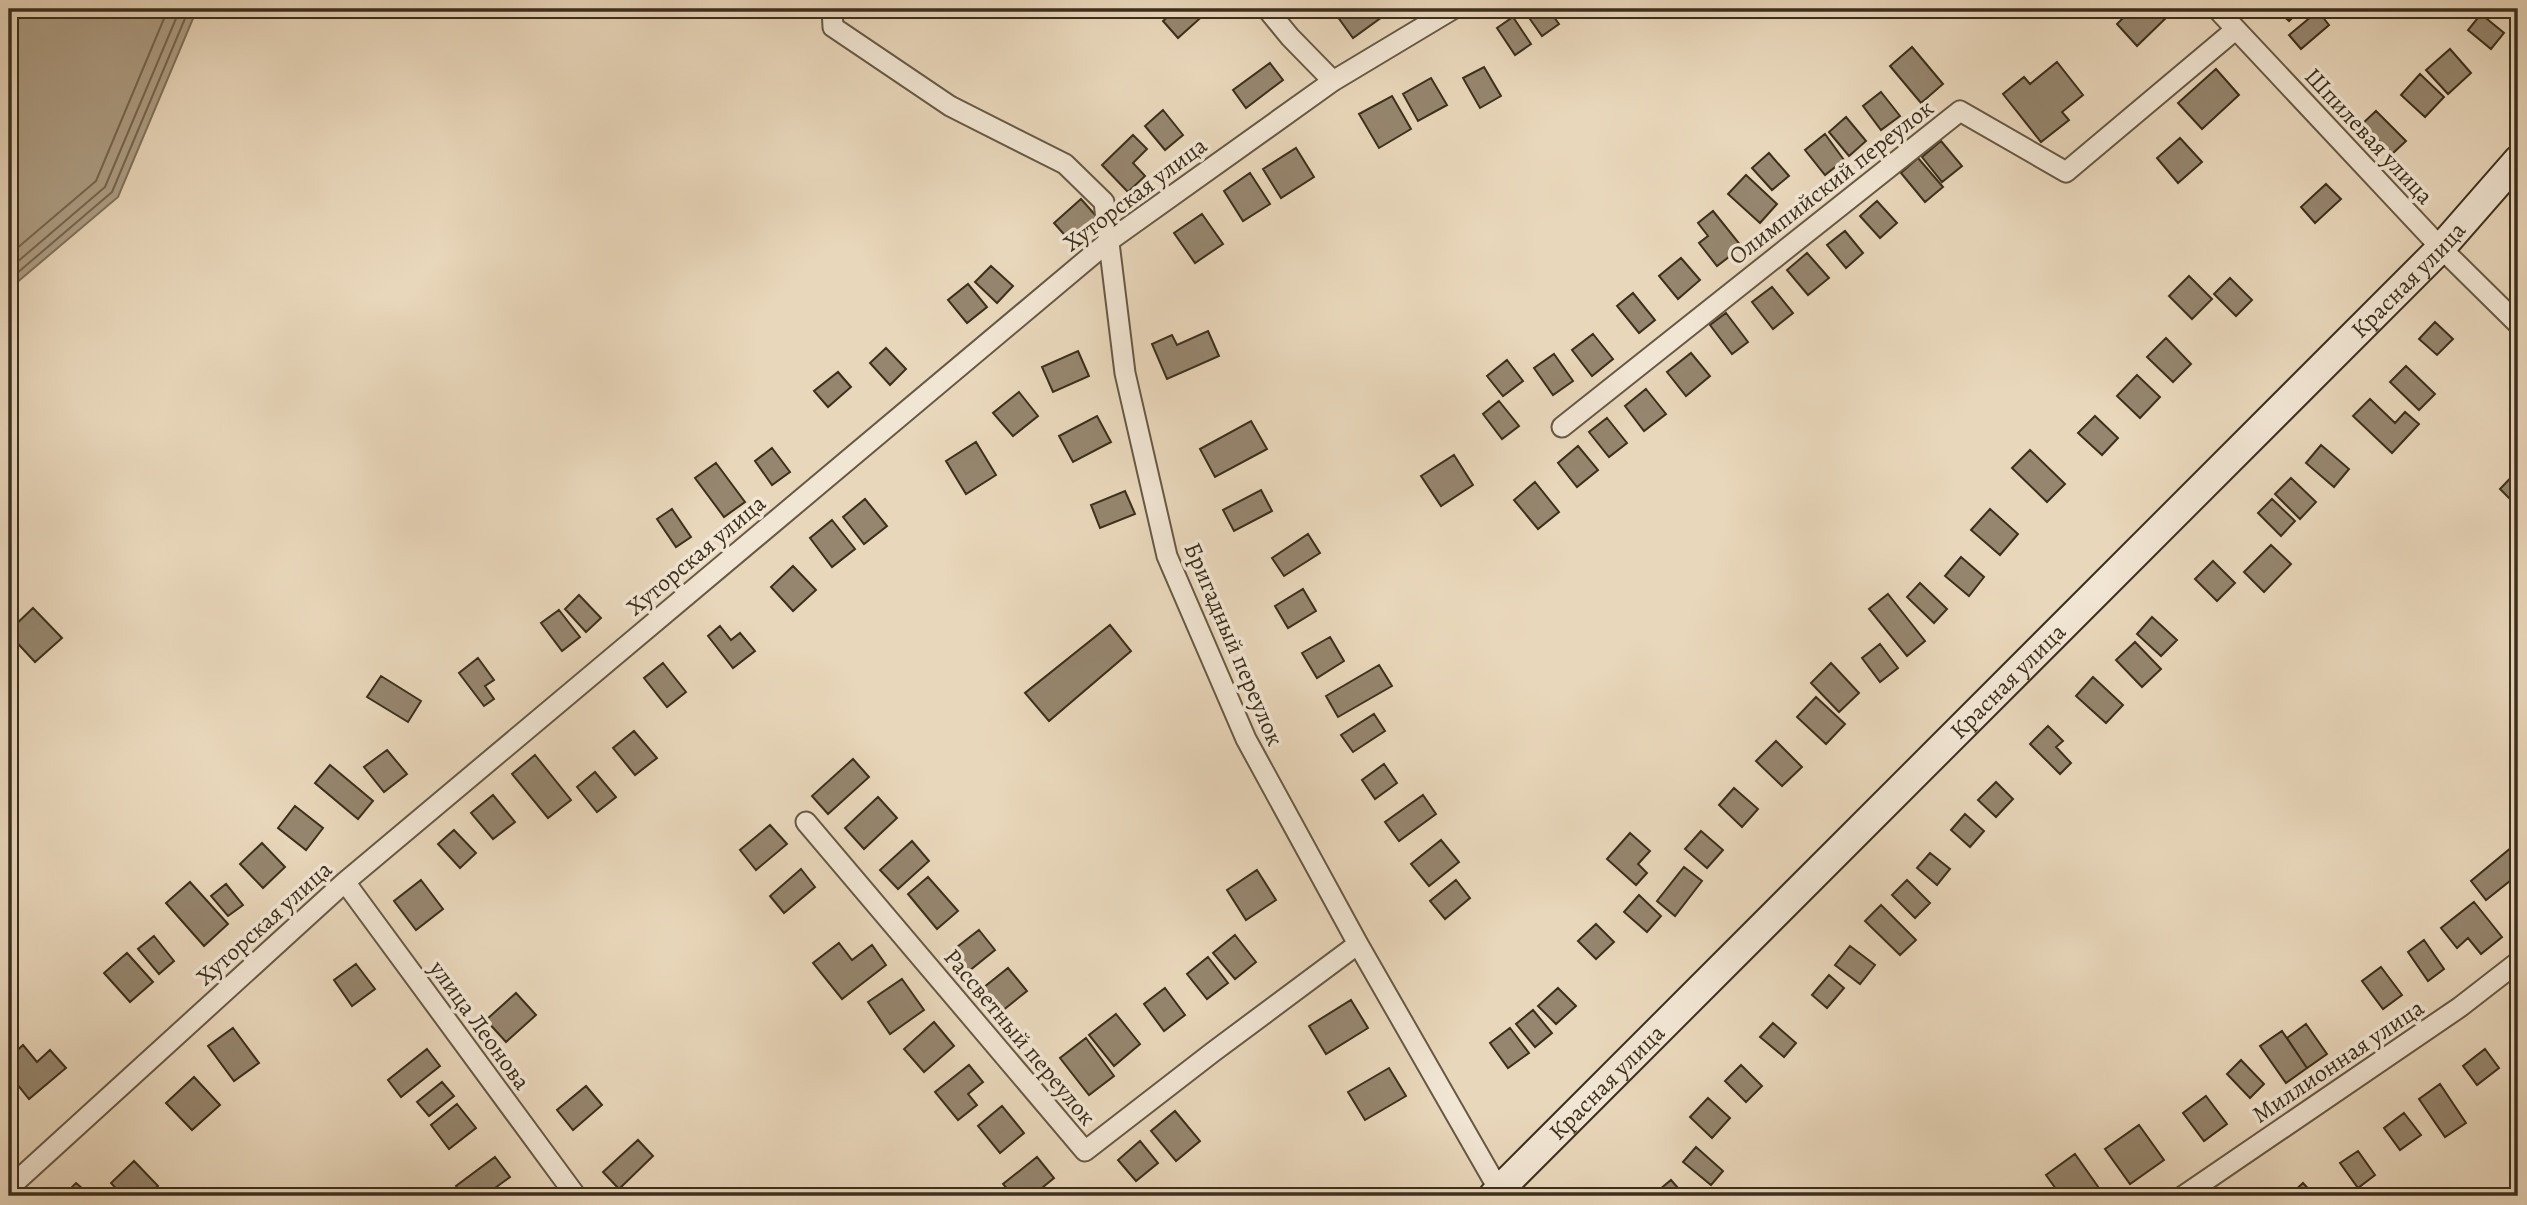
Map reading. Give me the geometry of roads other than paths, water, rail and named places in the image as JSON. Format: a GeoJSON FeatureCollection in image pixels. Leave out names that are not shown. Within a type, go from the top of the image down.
{"type":"FeatureCollection","features":[{"type":"Feature","properties":{"kind":"main road","name":"Красная улица"},"geometry":{"type":"LineString","coordinates":[[1496,1193],[2441,248],[2518,160]]}},
{"type":"Feature","properties":{"kind":"street","name":"Бригадный переулок"},"geometry":{"type":"LineString","coordinates":[[832,9],[833,27],[950,106],[1065,164],[1104,202],[1125,373],[1167,556],[1246,739],[1496,1193]]}},
{"type":"Feature","properties":{"kind":"street"},"geometry":{"type":"LineString","coordinates":[[1267,9],[1333,81]]}},
{"type":"Feature","properties":{"kind":"street","name":"Хуторская улица"},"geometry":{"type":"LineString","coordinates":[[9,1188],[345,882],[1109,241],[1333,81],[1454,9]]}},
{"type":"Feature","properties":{"kind":"street","name":"Шпилевая улица"},"geometry":{"type":"LineString","coordinates":[[2217,9],[2441,248],[2518,324]]}},
{"type":"Feature","properties":{"kind":"street","name":"Олимпийский переулок"},"geometry":{"type":"LineString","coordinates":[[1562,427],[1961,111],[2066,172],[2235,30]]}},
{"type":"Feature","properties":{"kind":"street","name":"Рассветный переулок"},"geometry":{"type":"LineString","coordinates":[[806,822],[1085,1151],[1358,944]]}},
{"type":"Feature","properties":{"kind":"street","name":"улица Леонова"},"geometry":{"type":"LineString","coordinates":[[345,882],[576,1196]]}},
{"type":"Feature","properties":{"kind":"street","name":"Миллионная улица"},"geometry":{"type":"LineString","coordinates":[[2183,1196],[2460,1007],[2518,962]]}},
{"type":"Feature","properties":{"kind":"water"},"geometry":{"type":"Polygon","coordinates":[[[9,9],[197,9],[118,197],[9,289],[9,9]]]}}]}
